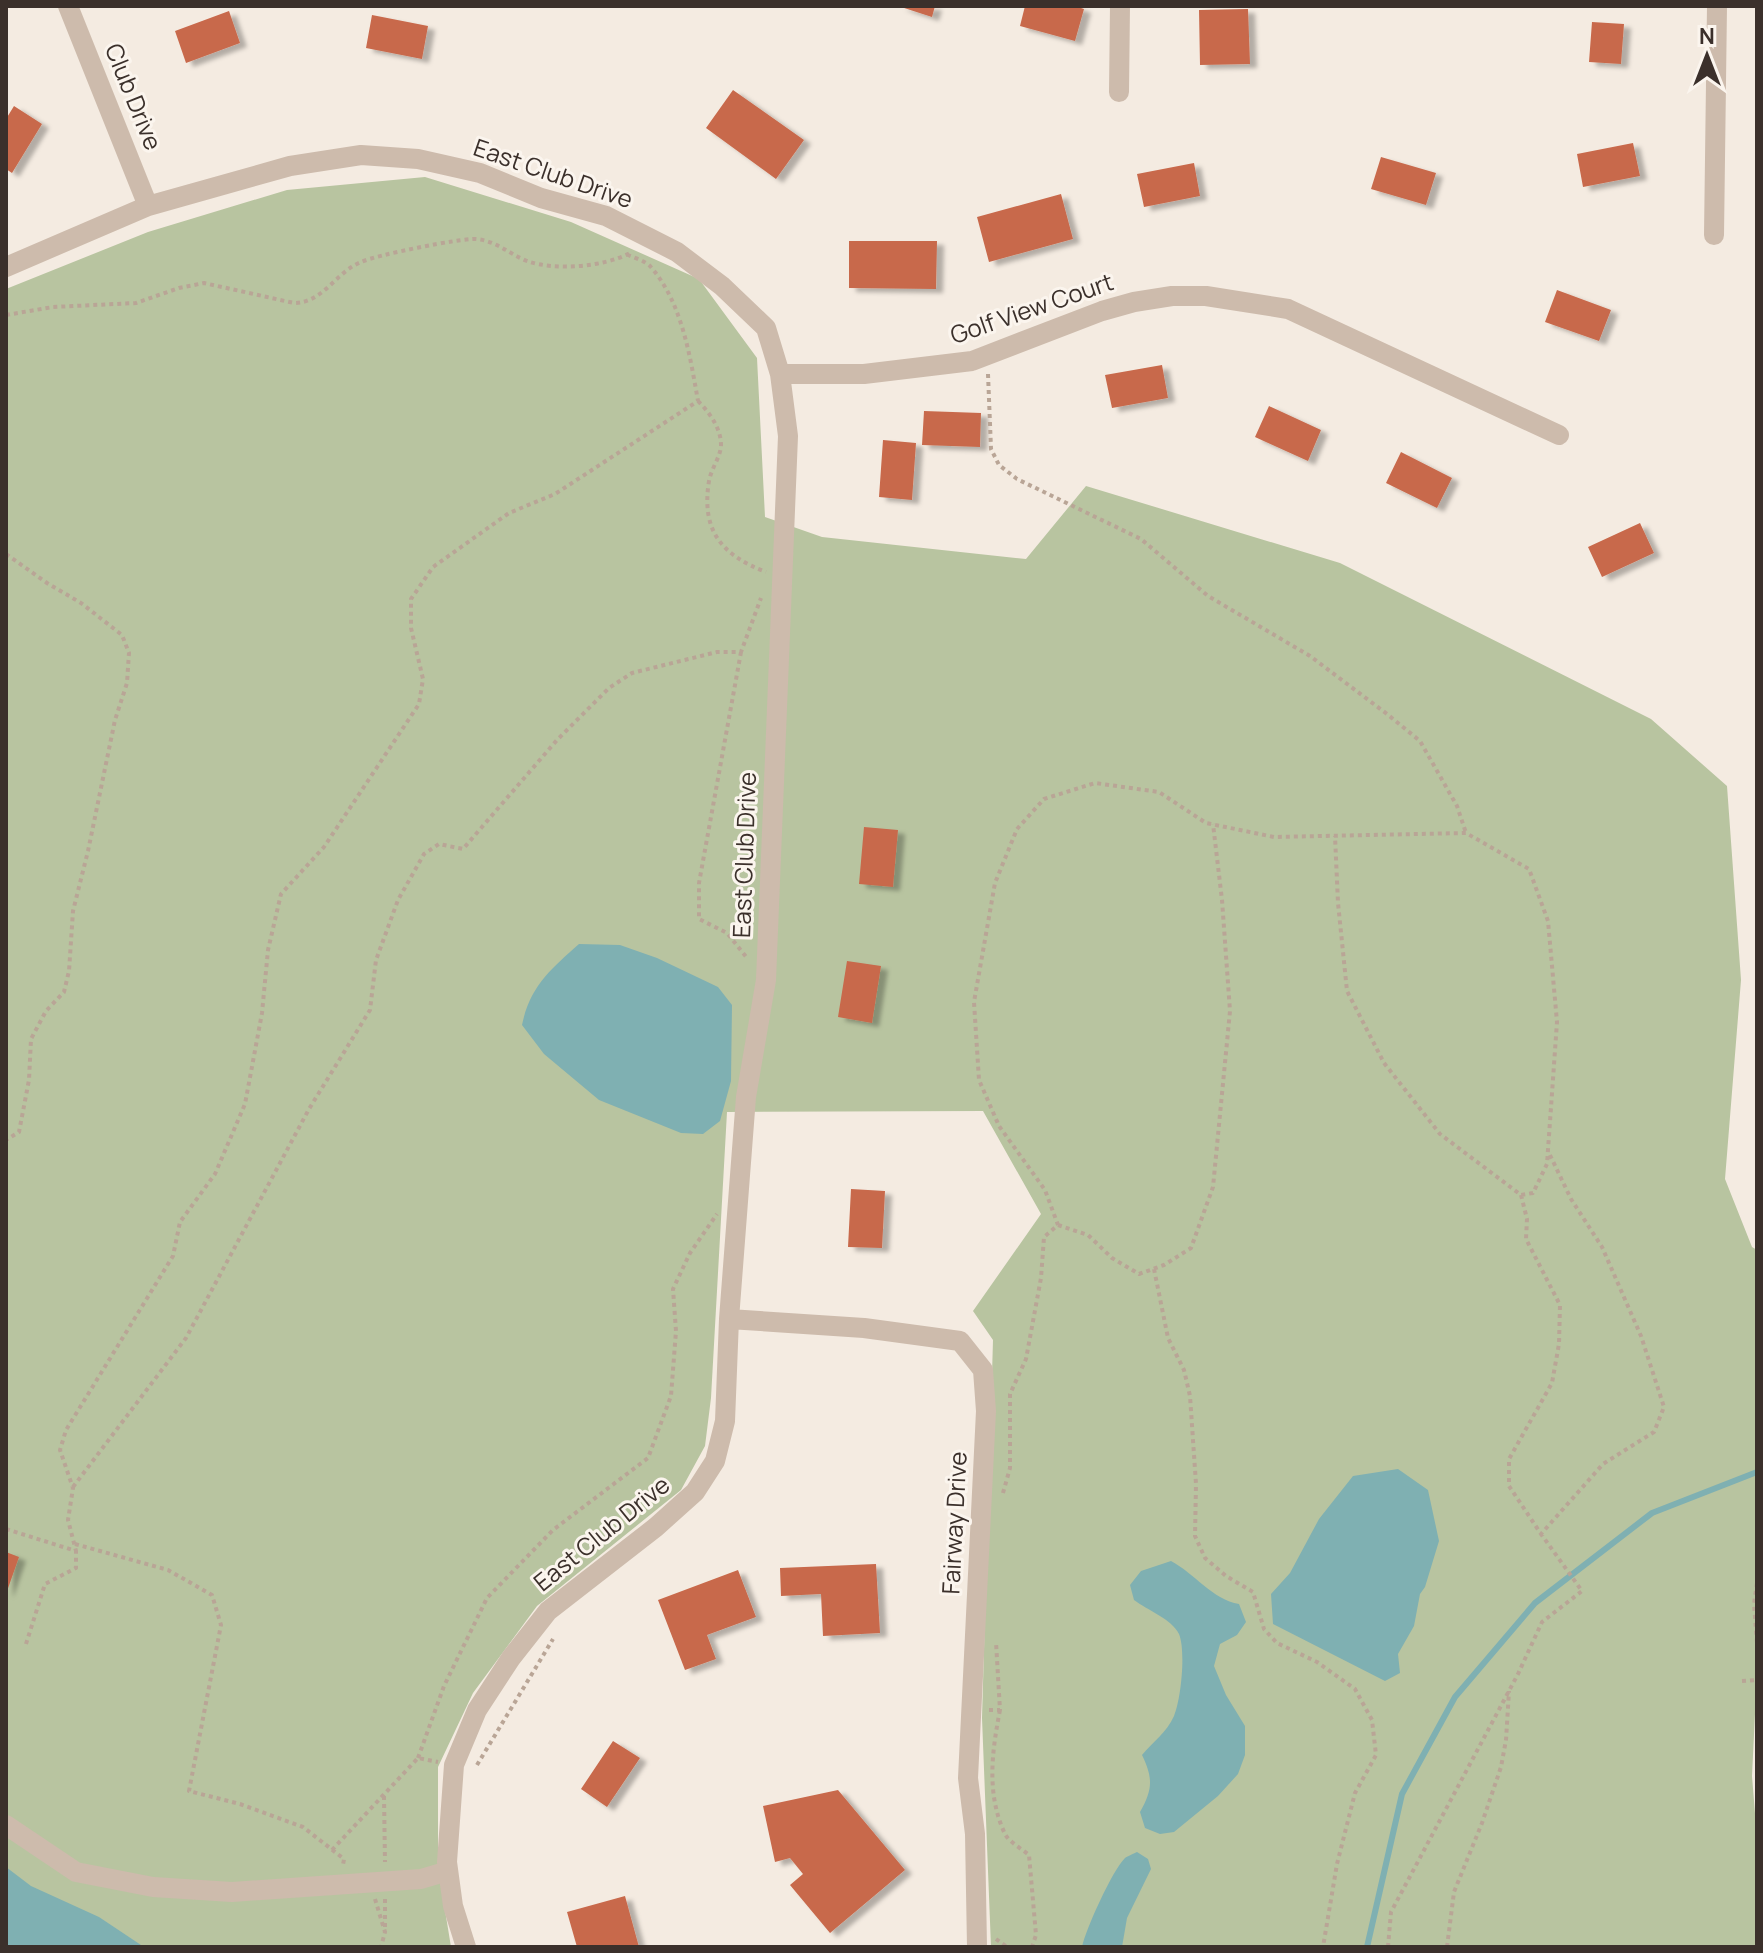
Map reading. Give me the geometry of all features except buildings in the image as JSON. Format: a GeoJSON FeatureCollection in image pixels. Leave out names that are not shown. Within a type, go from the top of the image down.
{"type":"FeatureCollection","features":[{"type":"Feature","properties":{"kind":"street","name":"Club Drive"},"geometry":{"type":"LineString","coordinates":[[68,6],[148,206]]}},
{"type":"Feature","properties":{"kind":"street"},"geometry":{"type":"LineString","coordinates":[[1119,92],[1120,6]]}},
{"type":"Feature","properties":{"kind":"street"},"geometry":{"type":"LineString","coordinates":[[1714,235],[1717,6]]}},
{"type":"Feature","properties":{"kind":"street","name":"East Club Drive"},"geometry":{"type":"LineString","coordinates":[[6,267],[148,206],[290,166],[361,155],[418,159],[480,173],[541,198],[606,216],[677,252],[722,286],[766,328],[780,374],[788,436],[776,576],[766,980],[746,1097],[729,1319],[725,1421],[715,1461],[695,1492],[656,1527],[548,1611],[511,1658],[477,1710],[454,1765],[448,1871],[453,1906],[466,1947]]}},
{"type":"Feature","properties":{"kind":"street","name":"Golf View Court"},"geometry":{"type":"LineString","coordinates":[[780,374],[864,374],[972,361],[1055,327],[1124,305],[1172,296],[1206,296],[1288,309],[1559,435]]}},
{"type":"Feature","properties":{"kind":"street","name":"Fairway Drive"},"geometry":{"type":"LineString","coordinates":[[729,1319],[864,1328],[960,1341],[983,1370],[986,1411],[968,1778],[975,1834],[977,1947]]}},
{"type":"Feature","properties":{"kind":"street"},"geometry":{"type":"LineString","coordinates":[[6,1825],[76,1872],[153,1887],[232,1892],[421,1879],[448,1871]]}},
{"type":"Feature","properties":{"kind":"path"},"geometry":{"type":"LineString","coordinates":[[6,315],[53,307],[136,303],[204,283],[306,303],[359,262],[475,239],[502,246],[527,261],[560,265],[605,264],[628,255],[649,238]]}},
{"type":"Feature","properties":{"kind":"path"},"geometry":{"type":"LineString","coordinates":[[628,255],[648,264],[671,298],[684,335],[698,401],[712,416],[721,445],[710,478],[706,516],[721,544],[745,564],[776,576],[741,652],[699,883],[699,919],[727,933],[766,980]]}},
{"type":"Feature","properties":{"kind":"path"},"geometry":{"type":"LineString","coordinates":[[987,355],[991,449],[999,465],[1017,479],[1141,539],[1208,596],[1310,656],[1387,714],[1420,741],[1457,806],[1466,833]]}},
{"type":"Feature","properties":{"kind":"path"},"geometry":{"type":"LineString","coordinates":[[26,1644],[45,1584],[76,1568],[75,1544],[68,1520],[73,1488],[60,1450],[66,1430],[173,1256],[180,1222],[215,1174],[245,1104],[262,1013],[268,950],[281,894],[324,847],[419,704],[423,679],[411,628],[411,599],[433,567],[509,513],[555,494],[698,401]]}},
{"type":"Feature","properties":{"kind":"path"},"geometry":{"type":"LineString","coordinates":[[6,554],[81,603],[122,635],[129,653],[127,683],[115,720],[73,911],[67,982],[64,992],[46,1011],[31,1039],[29,1080],[19,1132],[6,1140]]}},
{"type":"Feature","properties":{"kind":"path"},"geometry":{"type":"LineString","coordinates":[[73,1488],[186,1338],[309,1109],[370,1010],[376,960],[398,900],[424,854],[439,844],[463,849],[557,740],[609,688],[632,673],[717,652],[741,652]]}},
{"type":"Feature","properties":{"kind":"path"},"geometry":{"type":"LineString","coordinates":[[1058,1225],[1045,1190],[999,1126],[979,1080],[974,1002],[995,883],[1017,829],[1044,799],[1095,783],[1159,792],[1206,823],[1274,837],[1466,833],[1529,869],[1548,921],[1557,1022],[1547,1164],[1533,1193],[1521,1195]]}},
{"type":"Feature","properties":{"kind":"path"},"geometry":{"type":"LineString","coordinates":[[1058,1225],[1088,1235],[1112,1258],[1139,1274],[1191,1248],[1213,1187],[1230,1011],[1213,824]]}},
{"type":"Feature","properties":{"kind":"path"},"geometry":{"type":"LineString","coordinates":[[1335,836],[1347,991],[1384,1063],[1440,1134],[1521,1195],[1527,1219],[1526,1239],[1560,1305],[1559,1344],[1552,1383],[1509,1459],[1509,1486],[1582,1591],[1542,1622],[1391,1912],[1388,1947]]}},
{"type":"Feature","properties":{"kind":"path"},"geometry":{"type":"LineString","coordinates":[[1541,1534],[1603,1464],[1654,1432],[1664,1407],[1641,1336],[1602,1247],[1571,1199],[1548,1151]]}},
{"type":"Feature","properties":{"kind":"path"},"geometry":{"type":"LineString","coordinates":[[418,1758],[444,1686],[487,1598],[553,1530],[648,1458],[671,1396],[676,1331],[673,1289],[690,1253],[740,1182]]}},
{"type":"Feature","properties":{"kind":"path"},"geometry":{"type":"LineString","coordinates":[[1003,1493],[1010,1468],[1010,1394],[1026,1359],[1041,1278],[1044,1237],[1058,1225]]}},
{"type":"Feature","properties":{"kind":"path"},"geometry":{"type":"LineString","coordinates":[[1154,1269],[1168,1338],[1184,1370],[1190,1396],[1196,1484],[1195,1536],[1205,1558],[1226,1576],[1253,1592],[1264,1629],[1277,1643],[1317,1662],[1355,1689],[1372,1720],[1376,1755],[1355,1793],[1337,1864],[1323,1947]]}},
{"type":"Feature","properties":{"kind":"path"},"geometry":{"type":"LineString","coordinates":[[6,1529],[76,1551]]}},
{"type":"Feature","properties":{"kind":"path"},"geometry":{"type":"LineString","coordinates":[[75,1544],[168,1570],[212,1595],[221,1625],[189,1791],[240,1804],[303,1827],[344,1859],[339,1886]]}},
{"type":"Feature","properties":{"kind":"path"},"geometry":{"type":"LineString","coordinates":[[1757,1583],[1754,1604],[1757,1643]]}},
{"type":"Feature","properties":{"kind":"path"},"geometry":{"type":"LineString","coordinates":[[996,1633],[1000,1710],[992,1756],[993,1788],[1006,1837],[1029,1855],[1036,1935],[1032,1947]]}},
{"type":"Feature","properties":{"kind":"path"},"geometry":{"type":"LineString","coordinates":[[1742,1681],[1757,1680]]}},
{"type":"Feature","properties":{"kind":"path"},"geometry":{"type":"LineString","coordinates":[[1447,1947],[1454,1892],[1501,1767],[1509,1689]]}},
{"type":"Feature","properties":{"kind":"path"},"geometry":{"type":"LineString","coordinates":[[972,1711],[1000,1710]]}},
{"type":"Feature","properties":{"kind":"path"},"geometry":{"type":"LineString","coordinates":[[363,1884],[373,1890],[385,1932],[381,1947]]}},
{"type":"Feature","properties":{"kind":"green space"},"geometry":{"type":"Polygon","coordinates":[[[425,177],[571,222],[699,279],[757,358],[765,517],[822,537],[1026,559],[1086,486],[1340,563],[1651,719],[1727,786],[1741,980],[1725,1179],[1752,1247],[1757,1250],[1757,1673],[1752,1776],[1757,1838],[1757,1947],[991,1947],[982,1718],[993,1340],[973,1311],[1041,1214],[983,1111],[727,1112],[711,1398],[705,1446],[681,1490],[537,1606],[473,1693],[438,1767],[438,1867],[451,1947],[6,1947],[6,289],[148,232],[287,190],[425,177]]]}},
{"type":"Feature","properties":{"kind":"water"},"geometry":{"type":"Polygon","coordinates":[[[579,944],[620,945],[657,958],[718,987],[732,1005],[731,1081],[720,1121],[703,1134],[681,1133],[599,1100],[544,1054],[522,1025],[536,989],[579,944]]]}},
{"type":"Feature","properties":{"kind":"water"},"geometry":{"type":"Polygon","coordinates":[[[1398,1469],[1428,1490],[1439,1541],[1420,1594],[1414,1626],[1398,1654],[1400,1673],[1385,1681],[1273,1624],[1271,1594],[1290,1573],[1319,1519],[1353,1476],[1398,1469]]]}},
{"type":"Feature","properties":{"kind":"water"},"geometry":{"type":"Polygon","coordinates":[[[1171,1561],[1212,1592],[1239,1604],[1246,1622],[1237,1635],[1220,1644],[1214,1666],[1226,1695],[1245,1726],[1245,1755],[1238,1774],[1218,1796],[1174,1832],[1160,1834],[1145,1828],[1140,1812],[1150,1784],[1142,1755],[1174,1716],[1182,1675],[1181,1642],[1171,1624],[1134,1600],[1130,1585],[1141,1571],[1171,1561]]]}},
{"type":"Feature","properties":{"kind":"water"},"geometry":{"type":"Polygon","coordinates":[[[1137,1852],[1148,1859],[1151,1869],[1127,1918],[1122,1947],[1082,1947],[1113,1875],[1125,1858],[1137,1852]]]}},
{"type":"Feature","properties":{"kind":"water"},"geometry":{"type":"Polygon","coordinates":[[[6,1867],[31,1886],[99,1917],[144,1947],[6,1947],[6,1867]]]}},
{"type":"Feature","properties":{"kind":"waterway"},"geometry":{"type":"LineString","coordinates":[[1367,1947],[1402,1794],[1455,1697],[1535,1603],[1652,1513],[1757,1472]]}}]}
